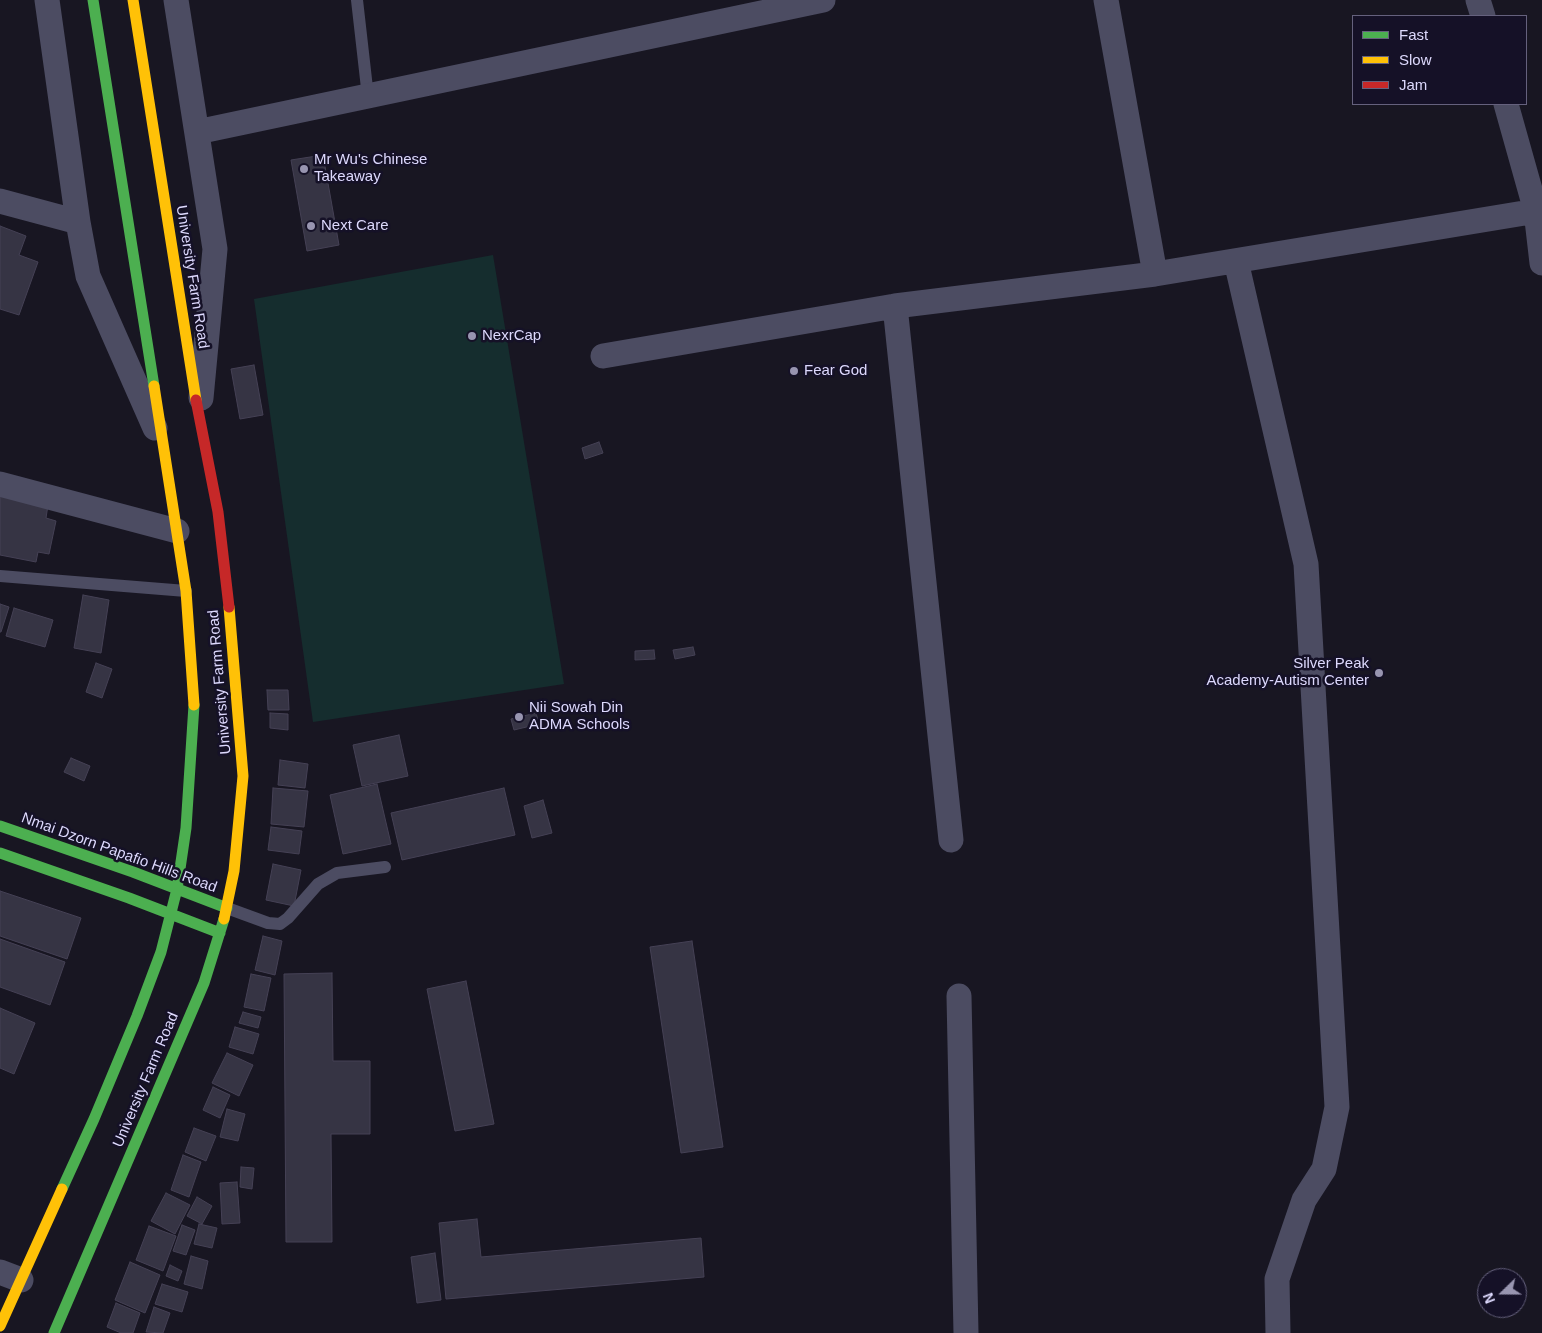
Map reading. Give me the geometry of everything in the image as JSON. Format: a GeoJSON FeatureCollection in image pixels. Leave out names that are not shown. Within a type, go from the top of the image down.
{"type":"FeatureCollection","features":[{"type":"Feature","properties":{"kind":"street"},"geometry":{"type":"LineString","coordinates":[[47,0],[78,222],[88,276],[163,445]]}},
{"type":"Feature","properties":{"kind":"street","name":"University Farm Road"},"geometry":{"type":"LineString","coordinates":[[0,1326],[11,1276],[94,1119],[134,1025],[162,952],[177,889],[186,828],[194,709],[186,591],[93,0]]}},
{"type":"Feature","properties":{"kind":"street","name":"University Farm Road"},"geometry":{"type":"LineString","coordinates":[[54,1333],[204,983],[227,908],[234,871],[243,776],[226,576],[218,512],[199,418],[133,0]]}},
{"type":"Feature","properties":{"kind":"street"},"geometry":{"type":"LineString","coordinates":[[176,0],[215,248],[199,418]]}},
{"type":"Feature","properties":{"kind":"street"},"geometry":{"type":"LineString","coordinates":[[197,132],[823,0]]}},
{"type":"Feature","properties":{"kind":"street"},"geometry":{"type":"LineString","coordinates":[[1106,0],[1155,274]]}},
{"type":"Feature","properties":{"kind":"street"},"geometry":{"type":"LineString","coordinates":[[1478,0],[1482,15]]}},
{"type":"Feature","properties":{"kind":"street"},"geometry":{"type":"LineString","coordinates":[[1506,105],[1539,211],[1542,263]]}},
{"type":"Feature","properties":{"kind":"street"},"geometry":{"type":"LineString","coordinates":[[0,201],[78,222]]}},
{"type":"Feature","properties":{"kind":"street"},"geometry":{"type":"LineString","coordinates":[[603,356],[895,306],[1155,274],[1539,211]]}},
{"type":"Feature","properties":{"kind":"street"},"geometry":{"type":"LineString","coordinates":[[1236,261],[1306,564],[1337,1107],[1324,1169],[1304,1200],[1277,1279],[1278,1333]]}},
{"type":"Feature","properties":{"kind":"street"},"geometry":{"type":"LineString","coordinates":[[895,306],[951,840]]}},
{"type":"Feature","properties":{"kind":"street"},"geometry":{"type":"LineString","coordinates":[[0,484],[177,531]]}},
{"type":"Feature","properties":{"kind":"street","name":"Nmai Dzorn Papafio Hills Road"},"geometry":{"type":"LineString","coordinates":[[0,826],[227,908]]}},
{"type":"Feature","properties":{"kind":"street"},"geometry":{"type":"LineString","coordinates":[[0,853],[220,933]]}},
{"type":"Feature","properties":{"kind":"street"},"geometry":{"type":"LineString","coordinates":[[959,996],[966,1333]]}},
{"type":"Feature","properties":{"kind":"lane"},"geometry":{"type":"LineString","coordinates":[[357,0],[368,97]]}},
{"type":"Feature","properties":{"kind":"lane"},"geometry":{"type":"LineString","coordinates":[[0,576],[186,591]]}},
{"type":"Feature","properties":{"kind":"lane"},"geometry":{"type":"LineString","coordinates":[[227,908],[268,923],[280,924],[288,918],[318,884],[337,873],[385,866]]}},
{"type":"Feature","properties":{"kind":"green space"},"geometry":{"type":"Polygon","coordinates":[[[493,255],[564,684],[313,722],[254,299],[493,255]]]}},
{"type":"Feature","properties":{"kind":"building"},"geometry":{"type":"Polygon","coordinates":[[[323,155],[339,245],[307,251],[291,160],[323,155]]]}},
{"type":"Feature","properties":{"kind":"building"},"geometry":{"type":"Polygon","coordinates":[[[0,226],[26,236],[19,255],[38,262],[19,315],[0,309],[0,226]]]}},
{"type":"Feature","properties":{"kind":"building"},"geometry":{"type":"Polygon","coordinates":[[[254,365],[263,415],[240,419],[231,369],[254,365]]]}},
{"type":"Feature","properties":{"kind":"building"},"geometry":{"type":"Polygon","coordinates":[[[599,442],[603,453],[585,459],[582,448],[599,442]]]}},
{"type":"Feature","properties":{"kind":"building"},"geometry":{"type":"Polygon","coordinates":[[[0,494],[48,505],[46,518],[56,521],[49,554],[38,552],[36,562],[0,555],[0,494]]]}},
{"type":"Feature","properties":{"kind":"building"},"geometry":{"type":"Polygon","coordinates":[[[83,595],[109,600],[101,653],[74,648],[83,595]]]}},
{"type":"Feature","properties":{"kind":"building"},"geometry":{"type":"Polygon","coordinates":[[[0,604],[9,607],[1,632],[0,632],[0,604]]]}},
{"type":"Feature","properties":{"kind":"building"},"geometry":{"type":"Polygon","coordinates":[[[14,608],[53,620],[45,647],[6,636],[14,608]]]}},
{"type":"Feature","properties":{"kind":"building"},"geometry":{"type":"Polygon","coordinates":[[[693,647],[695,655],[675,659],[673,650],[693,647]]]}},
{"type":"Feature","properties":{"kind":"building"},"geometry":{"type":"Polygon","coordinates":[[[654,650],[655,659],[635,660],[635,651],[654,650]]]}},
{"type":"Feature","properties":{"kind":"building"},"geometry":{"type":"Polygon","coordinates":[[[96,663],[112,669],[102,698],[86,692],[96,663]]]}},
{"type":"Feature","properties":{"kind":"building"},"geometry":{"type":"Polygon","coordinates":[[[267,690],[288,690],[289,710],[268,710],[267,690]]]}},
{"type":"Feature","properties":{"kind":"building"},"geometry":{"type":"Polygon","coordinates":[[[270,713],[288,714],[288,730],[270,728],[270,713]]]}},
{"type":"Feature","properties":{"kind":"building"},"geometry":{"type":"Polygon","coordinates":[[[536,713],[539,724],[514,730],[511,719],[536,713]]]}},
{"type":"Feature","properties":{"kind":"building"},"geometry":{"type":"Polygon","coordinates":[[[399,735],[408,776],[362,786],[353,745],[399,735]]]}},
{"type":"Feature","properties":{"kind":"building"},"geometry":{"type":"Polygon","coordinates":[[[71,758],[90,766],[84,781],[64,772],[71,758]]]}},
{"type":"Feature","properties":{"kind":"building"},"geometry":{"type":"Polygon","coordinates":[[[280,760],[308,764],[305,788],[278,785],[280,760]]]}},
{"type":"Feature","properties":{"kind":"building"},"geometry":{"type":"Polygon","coordinates":[[[377,784],[391,844],[343,854],[330,795],[377,784]]]}},
{"type":"Feature","properties":{"kind":"building"},"geometry":{"type":"Polygon","coordinates":[[[273,788],[308,791],[304,827],[271,824],[273,788]]]}},
{"type":"Feature","properties":{"kind":"building"},"geometry":{"type":"Polygon","coordinates":[[[504,788],[515,835],[402,860],[391,813],[504,788]]]}},
{"type":"Feature","properties":{"kind":"building"},"geometry":{"type":"Polygon","coordinates":[[[543,800],[552,833],[532,838],[524,806],[543,800]]]}},
{"type":"Feature","properties":{"kind":"building"},"geometry":{"type":"Polygon","coordinates":[[[271,827],[302,831],[299,854],[268,850],[271,827]]]}},
{"type":"Feature","properties":{"kind":"building"},"geometry":{"type":"Polygon","coordinates":[[[273,864],[301,870],[294,906],[266,900],[273,864]]]}},
{"type":"Feature","properties":{"kind":"building"},"geometry":{"type":"Polygon","coordinates":[[[0,891],[81,918],[67,959],[0,936],[0,891]]]}},
{"type":"Feature","properties":{"kind":"building"},"geometry":{"type":"Polygon","coordinates":[[[263,936],[282,941],[275,975],[255,970],[263,936]]]}},
{"type":"Feature","properties":{"kind":"building"},"geometry":{"type":"Polygon","coordinates":[[[0,939],[65,962],[50,1005],[0,987],[0,939]]]}},
{"type":"Feature","properties":{"kind":"building"},"geometry":{"type":"Polygon","coordinates":[[[692,941],[723,1147],[681,1153],[650,947],[692,941]]]}},
{"type":"Feature","properties":{"kind":"building"},"geometry":{"type":"Polygon","coordinates":[[[332,973],[333,1061],[370,1061],[370,1134],[331,1134],[332,1242],[286,1242],[284,974],[332,973]]]}},
{"type":"Feature","properties":{"kind":"building"},"geometry":{"type":"Polygon","coordinates":[[[251,974],[271,978],[264,1011],[244,1007],[251,974]]]}},
{"type":"Feature","properties":{"kind":"building"},"geometry":{"type":"Polygon","coordinates":[[[466,981],[494,1124],[455,1131],[427,989],[466,981]]]}},
{"type":"Feature","properties":{"kind":"building"},"geometry":{"type":"Polygon","coordinates":[[[0,1008],[35,1023],[14,1074],[0,1068],[0,1008]]]}},
{"type":"Feature","properties":{"kind":"building"},"geometry":{"type":"Polygon","coordinates":[[[243,1012],[261,1017],[258,1028],[239,1023],[243,1012]]]}},
{"type":"Feature","properties":{"kind":"building"},"geometry":{"type":"Polygon","coordinates":[[[235,1027],[259,1034],[253,1054],[229,1047],[235,1027]]]}},
{"type":"Feature","properties":{"kind":"building"},"geometry":{"type":"Polygon","coordinates":[[[227,1053],[253,1065],[239,1096],[212,1083],[227,1053]]]}},
{"type":"Feature","properties":{"kind":"building"},"geometry":{"type":"Polygon","coordinates":[[[213,1087],[230,1095],[220,1118],[203,1110],[213,1087]]]}},
{"type":"Feature","properties":{"kind":"building"},"geometry":{"type":"Polygon","coordinates":[[[227,1109],[245,1114],[238,1141],[220,1137],[227,1109]]]}},
{"type":"Feature","properties":{"kind":"building"},"geometry":{"type":"Polygon","coordinates":[[[194,1128],[216,1136],[206,1161],[185,1152],[194,1128]]]}},
{"type":"Feature","properties":{"kind":"building"},"geometry":{"type":"Polygon","coordinates":[[[183,1155],[201,1162],[189,1197],[171,1190],[183,1155]]]}},
{"type":"Feature","properties":{"kind":"building"},"geometry":{"type":"Polygon","coordinates":[[[241,1167],[254,1168],[252,1189],[240,1187],[241,1167]]]}},
{"type":"Feature","properties":{"kind":"building"},"geometry":{"type":"Polygon","coordinates":[[[237,1182],[240,1223],[222,1224],[220,1183],[237,1182]]]}},
{"type":"Feature","properties":{"kind":"building"},"geometry":{"type":"Polygon","coordinates":[[[166,1193],[190,1205],[175,1234],[151,1221],[166,1193]]]}},
{"type":"Feature","properties":{"kind":"building"},"geometry":{"type":"Polygon","coordinates":[[[197,1197],[212,1206],[202,1224],[187,1216],[197,1197]]]}},
{"type":"Feature","properties":{"kind":"building"},"geometry":{"type":"Polygon","coordinates":[[[477,1219],[481,1257],[701,1238],[704,1277],[446,1299],[439,1223],[477,1219]]]}},
{"type":"Feature","properties":{"kind":"building"},"geometry":{"type":"Polygon","coordinates":[[[199,1224],[217,1228],[212,1248],[194,1244],[199,1224]]]}},
{"type":"Feature","properties":{"kind":"building"},"geometry":{"type":"Polygon","coordinates":[[[182,1225],[195,1230],[186,1255],[173,1251],[182,1225]]]}},
{"type":"Feature","properties":{"kind":"building"},"geometry":{"type":"Polygon","coordinates":[[[149,1226],[176,1236],[163,1271],[136,1260],[149,1226]]]}},
{"type":"Feature","properties":{"kind":"building"},"geometry":{"type":"Polygon","coordinates":[[[435,1253],[441,1300],[417,1303],[411,1257],[435,1253]]]}},
{"type":"Feature","properties":{"kind":"building"},"geometry":{"type":"Polygon","coordinates":[[[191,1256],[208,1261],[202,1289],[184,1284],[191,1256]]]}},
{"type":"Feature","properties":{"kind":"building"},"geometry":{"type":"Polygon","coordinates":[[[130,1262],[160,1275],[145,1313],[115,1300],[130,1262]]]}},
{"type":"Feature","properties":{"kind":"building"},"geometry":{"type":"Polygon","coordinates":[[[170,1265],[182,1271],[178,1281],[166,1276],[170,1265]]]}},
{"type":"Feature","properties":{"kind":"building"},"geometry":{"type":"Polygon","coordinates":[[[162,1284],[188,1292],[182,1312],[155,1304],[162,1284]]]}},
{"type":"Feature","properties":{"kind":"building"},"geometry":{"type":"Polygon","coordinates":[[[116,1303],[140,1313],[133,1333],[121,1333],[107,1327],[116,1303]]]}},
{"type":"Feature","properties":{"kind":"building"},"geometry":{"type":"Polygon","coordinates":[[[154,1307],[170,1313],[163,1333],[146,1332],[154,1307]]]}},
{"type":"Feature","properties":{"kind":"traffic: fast"},"geometry":{"type":"LineString","coordinates":[[93,0],[154,386]]}},
{"type":"Feature","properties":{"kind":"traffic: fast"},"geometry":{"type":"LineString","coordinates":[[62,1189],[94,1119],[137,1016],[161,952],[177,889],[186,828],[194,705]]}},
{"type":"Feature","properties":{"kind":"traffic: fast"},"geometry":{"type":"LineString","coordinates":[[0,826],[133,872],[227,908]]}},
{"type":"Feature","properties":{"kind":"traffic: fast"},"geometry":{"type":"LineString","coordinates":[[0,853],[129,898],[220,933]]}},
{"type":"Feature","properties":{"kind":"traffic: fast"},"geometry":{"type":"LineString","coordinates":[[54,1333],[204,983],[224,919]]}},
{"type":"Feature","properties":{"kind":"traffic: slow"},"geometry":{"type":"LineString","coordinates":[[133,0],[196,400]]}},
{"type":"Feature","properties":{"kind":"traffic: slow"},"geometry":{"type":"LineString","coordinates":[[154,386],[186,591],[194,705]]}},
{"type":"Feature","properties":{"kind":"traffic: slow"},"geometry":{"type":"LineString","coordinates":[[224,919],[234,871],[243,776],[229,607]]}},
{"type":"Feature","properties":{"kind":"traffic: slow"},"geometry":{"type":"LineString","coordinates":[[0,1326],[62,1189]]}},
{"type":"Feature","properties":{"kind":"traffic: jam"},"geometry":{"type":"LineString","coordinates":[[196,400],[218,512],[229,607]]}},
{"type":"Feature","properties":{"kind":"place","name":"Mr Wu's Chinese Takeaway"},"geometry":{"type":"Point","coordinates":[304,169]}},
{"type":"Feature","properties":{"kind":"place","name":"Next Care"},"geometry":{"type":"Point","coordinates":[311,226]}},
{"type":"Feature","properties":{"kind":"place","name":"NexrCap"},"geometry":{"type":"Point","coordinates":[472,336]}},
{"type":"Feature","properties":{"kind":"place","name":"Fear God"},"geometry":{"type":"Point","coordinates":[794,371]}},
{"type":"Feature","properties":{"kind":"place","name":"Silver Peak Academy-Autism Center"},"geometry":{"type":"Point","coordinates":[1379,673]}},
{"type":"Feature","properties":{"kind":"place","name":"Nii Sowah Din ADMA Schools"},"geometry":{"type":"Point","coordinates":[519,717]}}]}
